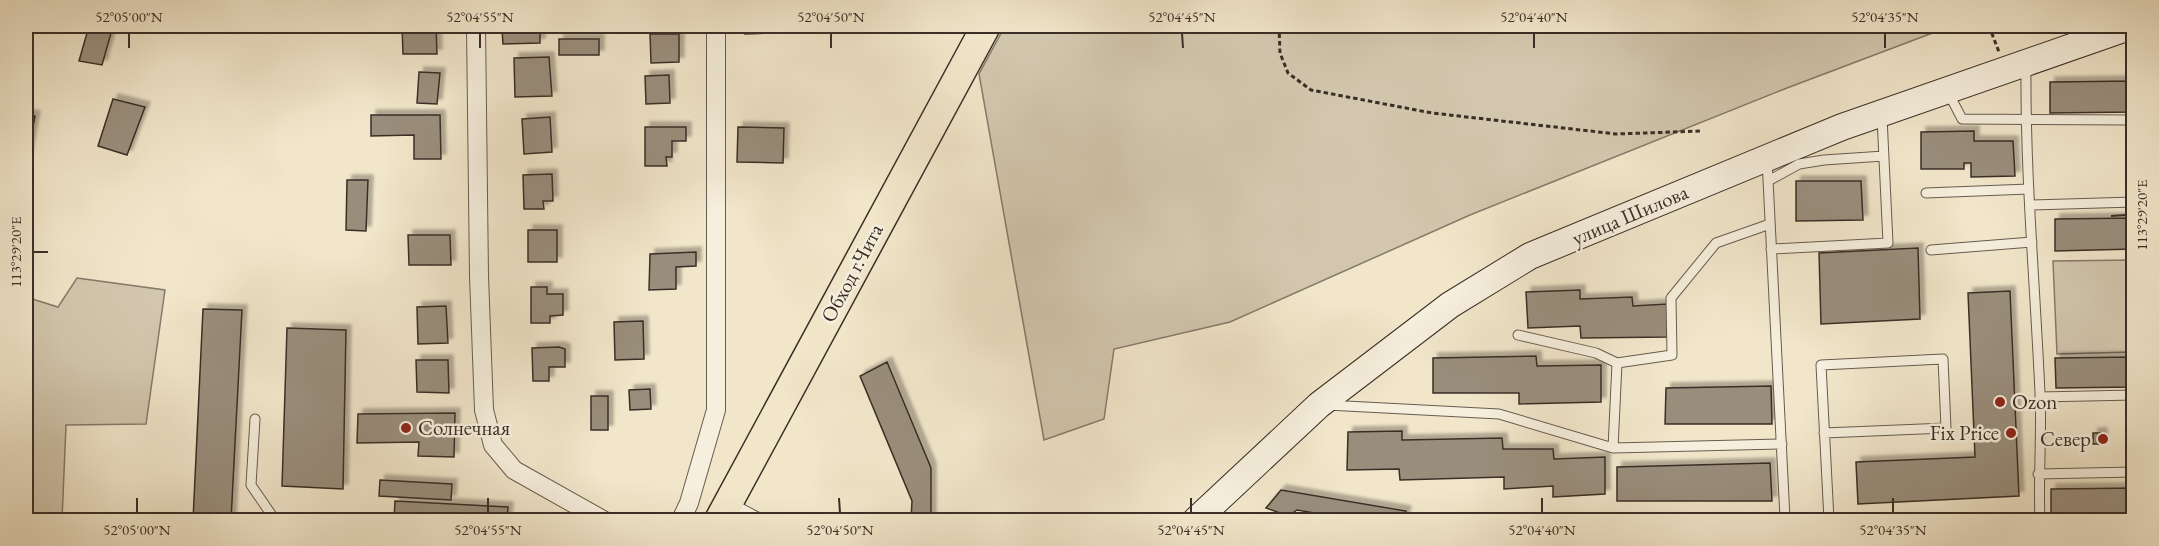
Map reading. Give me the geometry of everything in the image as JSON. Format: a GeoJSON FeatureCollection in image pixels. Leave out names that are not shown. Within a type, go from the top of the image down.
{"type":"FeatureCollection","features":[{"type":"Feature","properties":{"kind":"highway","name":"Обход г.Чита"},"geometry":{"type":"LineString","coordinates":[[724,511],[986,26]]}},
{"type":"Feature","properties":{"kind":"main road","name":"улица Шилова"},"geometry":{"type":"LineString","coordinates":[[1196,520],[1319,405],[1450,305],[1530,256],[1767,169],[1881,113],[2132,26]]}},
{"type":"Feature","properties":{"kind":"street"},"geometry":{"type":"LineString","coordinates":[[477,26],[484,410],[493,445],[514,470],[603,520]]}},
{"type":"Feature","properties":{"kind":"street"},"geometry":{"type":"LineString","coordinates":[[681,520],[689,504],[716,410],[716,26]]}},
{"type":"Feature","properties":{"kind":"lane"},"geometry":{"type":"LineString","coordinates":[[2026,62],[2025,121],[2040,397],[2038,474],[2040,520]]}},
{"type":"Feature","properties":{"kind":"lane"},"geometry":{"type":"LineString","coordinates":[[1947,90],[1962,119],[2133,120]]}},
{"type":"Feature","properties":{"kind":"lane"},"geometry":{"type":"LineString","coordinates":[[1771,249],[1888,243],[1881,113]]}},
{"type":"Feature","properties":{"kind":"lane"},"geometry":{"type":"LineString","coordinates":[[1785,518],[1767,169],[1824,160],[1884,156]]}},
{"type":"Feature","properties":{"kind":"lane"},"geometry":{"type":"LineString","coordinates":[[1926,193],[2030,189]]}},
{"type":"Feature","properties":{"kind":"lane"},"geometry":{"type":"LineString","coordinates":[[2030,205],[2133,202]]}},
{"type":"Feature","properties":{"kind":"lane"},"geometry":{"type":"LineString","coordinates":[[1518,335],[1596,353],[1617,363],[1672,356],[1671,298],[1716,243],[1770,224]]}},
{"type":"Feature","properties":{"kind":"lane"},"geometry":{"type":"LineString","coordinates":[[1931,250],[2032,242]]}},
{"type":"Feature","properties":{"kind":"lane"},"geometry":{"type":"LineString","coordinates":[[1824,433],[1946,428],[1943,359],[1821,365],[1824,433],[1828,520]]}},
{"type":"Feature","properties":{"kind":"lane"},"geometry":{"type":"LineString","coordinates":[[1613,448],[1617,363]]}},
{"type":"Feature","properties":{"kind":"lane"},"geometry":{"type":"LineString","coordinates":[[2040,397],[2133,395]]}},
{"type":"Feature","properties":{"kind":"lane"},"geometry":{"type":"LineString","coordinates":[[1319,405],[1499,414],[1613,448],[1782,444]]}},
{"type":"Feature","properties":{"kind":"lane"},"geometry":{"type":"LineString","coordinates":[[255,418],[251,485],[275,520]]}},
{"type":"Feature","properties":{"kind":"lane"},"geometry":{"type":"LineString","coordinates":[[2038,474],[2133,472]]}},
{"type":"Feature","properties":{"kind":"lane"},"geometry":{"type":"LineString","coordinates":[[724,511],[764,520]]}},
{"type":"Feature","properties":{"kind":"path"},"geometry":{"type":"LineString","coordinates":[[1279,26],[1280,53],[1288,74],[1311,90],[1432,113],[1616,134],[1702,132]]}},
{"type":"Feature","properties":{"kind":"path"},"geometry":{"type":"LineString","coordinates":[[1989,26],[1998,52]]}},
{"type":"Feature","properties":{"kind":"shaded area"},"geometry":{"type":"Polygon","coordinates":[[[1005,26],[1951,26],[1787,88],[1470,215],[1230,322],[1114,349],[1104,419],[1044,440],[979,74],[1005,26]]]}},
{"type":"Feature","properties":{"kind":"shaded area"},"geometry":{"type":"Polygon","coordinates":[[[2133,260],[2133,352],[2057,354],[2053,261],[2133,260]]]}},
{"type":"Feature","properties":{"kind":"shaded area"},"geometry":{"type":"Polygon","coordinates":[[[77,278],[165,290],[146,424],[66,425],[62,520],[26,520],[26,297],[58,307],[77,278]]]}},
{"type":"Feature","properties":{"kind":"building"},"geometry":{"type":"Polygon","coordinates":[[[89,26],[113,26],[102,65],[79,61],[89,26]]]}},
{"type":"Feature","properties":{"kind":"building"},"geometry":{"type":"Polygon","coordinates":[[[402,26],[436,26],[437,54],[403,54],[402,26]]]}},
{"type":"Feature","properties":{"kind":"building"},"geometry":{"type":"Polygon","coordinates":[[[518,26],[547,26],[548,28],[540,28],[540,43],[503,44],[502,29],[518,29],[518,26]]]}},
{"type":"Feature","properties":{"kind":"building"},"geometry":{"type":"Polygon","coordinates":[[[745,26],[768,26],[768,33],[745,34],[745,26]]]}},
{"type":"Feature","properties":{"kind":"building"},"geometry":{"type":"Polygon","coordinates":[[[650,34],[679,34],[679,62],[651,63],[650,34]]]}},
{"type":"Feature","properties":{"kind":"building"},"geometry":{"type":"Polygon","coordinates":[[[559,39],[599,39],[599,55],[559,55],[559,39]]]}},
{"type":"Feature","properties":{"kind":"building"},"geometry":{"type":"Polygon","coordinates":[[[549,57],[552,96],[515,97],[514,58],[549,57]]]}},
{"type":"Feature","properties":{"kind":"building"},"geometry":{"type":"Polygon","coordinates":[[[419,72],[440,73],[437,104],[417,103],[419,72]]]}},
{"type":"Feature","properties":{"kind":"building"},"geometry":{"type":"Polygon","coordinates":[[[669,75],[670,103],[646,104],[645,76],[669,75]]]}},
{"type":"Feature","properties":{"kind":"building"},"geometry":{"type":"Polygon","coordinates":[[[2134,81],[2134,112],[2050,113],[2050,82],[2134,81]]]}},
{"type":"Feature","properties":{"kind":"building"},"geometry":{"type":"Polygon","coordinates":[[[113,99],[145,107],[127,155],[98,146],[113,99]]]}},
{"type":"Feature","properties":{"kind":"building"},"geometry":{"type":"Polygon","coordinates":[[[26,114],[35,116],[26,163],[26,114]]]}},
{"type":"Feature","properties":{"kind":"building"},"geometry":{"type":"Polygon","coordinates":[[[371,115],[440,115],[441,159],[414,159],[414,135],[371,136],[371,115]]]}},
{"type":"Feature","properties":{"kind":"building"},"geometry":{"type":"Polygon","coordinates":[[[550,117],[552,152],[524,154],[522,119],[550,117]]]}},
{"type":"Feature","properties":{"kind":"building"},"geometry":{"type":"Polygon","coordinates":[[[645,127],[686,127],[686,141],[672,141],[672,157],[666,157],[667,166],[645,166],[645,127]]]}},
{"type":"Feature","properties":{"kind":"building"},"geometry":{"type":"Polygon","coordinates":[[[738,127],[784,128],[783,163],[737,162],[738,127]]]}},
{"type":"Feature","properties":{"kind":"building"},"geometry":{"type":"Polygon","coordinates":[[[1974,131],[1974,141],[2013,141],[2015,176],[1971,177],[1971,163],[1964,163],[1964,169],[1921,169],[1921,132],[1974,131]]]}},
{"type":"Feature","properties":{"kind":"building"},"geometry":{"type":"Polygon","coordinates":[[[552,174],[553,201],[543,201],[544,209],[524,209],[523,175],[552,174]]]}},
{"type":"Feature","properties":{"kind":"building"},"geometry":{"type":"Polygon","coordinates":[[[347,180],[368,180],[366,231],[346,230],[347,180]]]}},
{"type":"Feature","properties":{"kind":"building"},"geometry":{"type":"Polygon","coordinates":[[[1796,181],[1861,181],[1863,220],[1796,221],[1796,181]]]}},
{"type":"Feature","properties":{"kind":"building"},"geometry":{"type":"Polygon","coordinates":[[[2134,218],[2134,249],[2055,251],[2055,219],[2134,218]]]}},
{"type":"Feature","properties":{"kind":"building"},"geometry":{"type":"Polygon","coordinates":[[[528,230],[557,230],[557,262],[528,262],[528,230]]]}},
{"type":"Feature","properties":{"kind":"building"},"geometry":{"type":"Polygon","coordinates":[[[408,235],[450,235],[451,265],[409,265],[408,235]]]}},
{"type":"Feature","properties":{"kind":"building"},"geometry":{"type":"Polygon","coordinates":[[[1918,248],[1920,319],[1821,324],[1819,253],[1918,248]]]}},
{"type":"Feature","properties":{"kind":"building"},"geometry":{"type":"Polygon","coordinates":[[[696,252],[696,266],[676,267],[676,289],[649,290],[650,254],[696,252]]]}},
{"type":"Feature","properties":{"kind":"building"},"geometry":{"type":"Polygon","coordinates":[[[531,287],[547,287],[547,294],[563,294],[563,315],[550,316],[550,323],[531,323],[531,287]]]}},
{"type":"Feature","properties":{"kind":"building"},"geometry":{"type":"Polygon","coordinates":[[[1580,290],[1580,299],[1632,297],[1633,306],[1667,304],[1667,337],[1581,338],[1580,326],[1528,328],[1526,292],[1580,290]]]}},
{"type":"Feature","properties":{"kind":"building"},"geometry":{"type":"Polygon","coordinates":[[[2010,291],[2019,496],[1858,504],[1856,462],[1975,457],[1968,293],[2010,291]]]}},
{"type":"Feature","properties":{"kind":"building"},"geometry":{"type":"Polygon","coordinates":[[[446,306],[448,343],[418,344],[417,307],[446,306]]]}},
{"type":"Feature","properties":{"kind":"building"},"geometry":{"type":"Polygon","coordinates":[[[203,309],[242,310],[231,520],[193,520],[203,309]]]}},
{"type":"Feature","properties":{"kind":"building"},"geometry":{"type":"Polygon","coordinates":[[[643,321],[644,359],[615,360],[614,322],[643,321]]]}},
{"type":"Feature","properties":{"kind":"building"},"geometry":{"type":"Polygon","coordinates":[[[287,328],[346,330],[343,489],[282,486],[287,328]]]}},
{"type":"Feature","properties":{"kind":"building"},"geometry":{"type":"Polygon","coordinates":[[[559,347],[565,349],[565,367],[549,367],[549,381],[533,381],[532,348],[559,347]]]}},
{"type":"Feature","properties":{"kind":"building"},"geometry":{"type":"Polygon","coordinates":[[[1536,356],[1537,366],[1601,365],[1601,402],[1519,404],[1519,393],[1433,393],[1433,358],[1536,356]]]}},
{"type":"Feature","properties":{"kind":"building"},"geometry":{"type":"Polygon","coordinates":[[[2134,357],[2134,387],[2056,388],[2055,358],[2134,357]]]}},
{"type":"Feature","properties":{"kind":"building"},"geometry":{"type":"Polygon","coordinates":[[[416,360],[448,360],[449,393],[417,392],[416,360]]]}},
{"type":"Feature","properties":{"kind":"building"},"geometry":{"type":"Polygon","coordinates":[[[887,362],[931,468],[931,520],[911,520],[912,501],[860,376],[887,362]]]}},
{"type":"Feature","properties":{"kind":"building"},"geometry":{"type":"Polygon","coordinates":[[[1771,386],[1772,424],[1665,424],[1666,388],[1771,386]]]}},
{"type":"Feature","properties":{"kind":"building"},"geometry":{"type":"Polygon","coordinates":[[[650,389],[651,409],[630,410],[629,390],[650,389]]]}},
{"type":"Feature","properties":{"kind":"building"},"geometry":{"type":"Polygon","coordinates":[[[591,396],[608,396],[608,430],[591,430],[591,396]]]}},
{"type":"Feature","properties":{"kind":"building","name":"Солнечная"},"geometry":{"type":"Polygon","coordinates":[[[455,413],[454,457],[418,456],[419,442],[357,443],[358,414],[455,413]]]}},
{"type":"Feature","properties":{"kind":"building"},"geometry":{"type":"Polygon","coordinates":[[[1402,431],[1402,440],[1502,438],[1503,449],[1553,449],[1554,459],[1605,457],[1605,494],[1553,497],[1553,486],[1504,489],[1504,477],[1400,480],[1399,469],[1347,470],[1348,432],[1402,431]]]}},
{"type":"Feature","properties":{"kind":"building"},"geometry":{"type":"Polygon","coordinates":[[[2093,433],[2102,433],[2102,444],[2093,444],[2093,433]]]}},
{"type":"Feature","properties":{"kind":"building"},"geometry":{"type":"Polygon","coordinates":[[[1770,463],[1772,501],[1617,501],[1617,467],[1770,463]]]}},
{"type":"Feature","properties":{"kind":"building"},"geometry":{"type":"Polygon","coordinates":[[[380,480],[452,484],[451,500],[379,496],[380,480]]]}},
{"type":"Feature","properties":{"kind":"building"},"geometry":{"type":"Polygon","coordinates":[[[2134,488],[2134,515],[2051,516],[2051,489],[2134,488]]]}},
{"type":"Feature","properties":{"kind":"building"},"geometry":{"type":"Polygon","coordinates":[[[1281,490],[1406,511],[1404,520],[1355,520],[1297,510],[1288,516],[1266,508],[1281,490]]]}},
{"type":"Feature","properties":{"kind":"building"},"geometry":{"type":"Polygon","coordinates":[[[395,501],[508,507],[507,520],[394,520],[395,501]]]}},
{"type":"Feature","properties":{"kind":"place","name":"Ozon"},"geometry":{"type":"Point","coordinates":[2000,402]}},
{"type":"Feature","properties":{"kind":"place","name":"Солнечная"},"geometry":{"type":"Point","coordinates":[406,428]}},
{"type":"Feature","properties":{"kind":"place","name":"Fix Price"},"geometry":{"type":"Point","coordinates":[2011,433]}},
{"type":"Feature","properties":{"kind":"place","name":"Север"},"geometry":{"type":"Point","coordinates":[2103,439]}}]}
